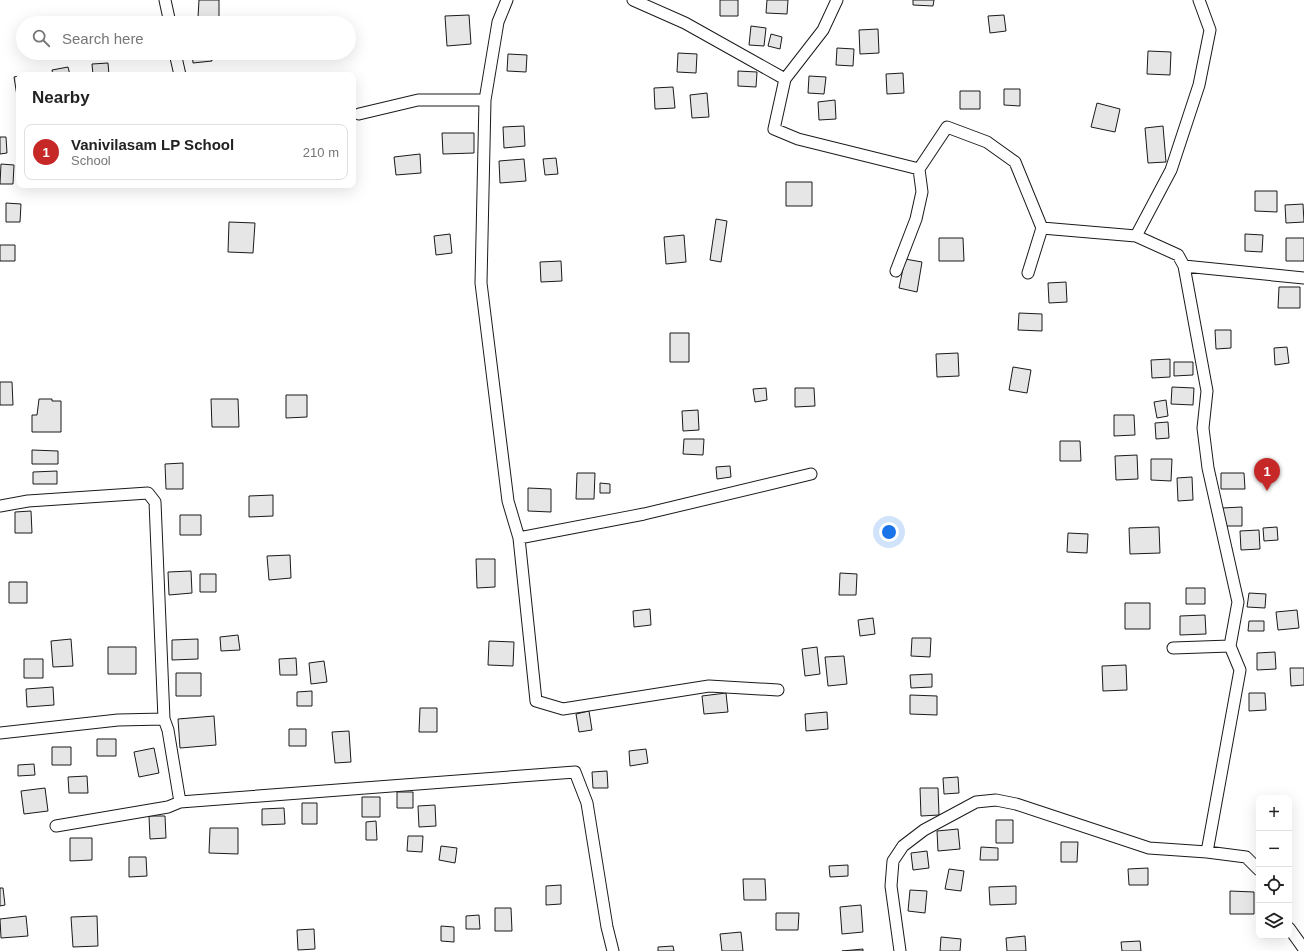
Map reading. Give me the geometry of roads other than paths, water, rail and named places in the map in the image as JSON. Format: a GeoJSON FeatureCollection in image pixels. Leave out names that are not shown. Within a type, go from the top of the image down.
{"type":"FeatureCollection","features":[{"type":"Feature","properties":{"kind":"street"},"geometry":{"type":"LineString","coordinates":[[165,0],[168,16]]}},
{"type":"Feature","properties":{"kind":"street"},"geometry":{"type":"LineString","coordinates":[[507,0],[498,22],[485,100],[481,283],[508,501],[519,538],[536,701],[563,710],[709,686],[778,690]]}},
{"type":"Feature","properties":{"kind":"street"},"geometry":{"type":"LineString","coordinates":[[633,0],[685,23],[785,79]]}},
{"type":"Feature","properties":{"kind":"street"},"geometry":{"type":"LineString","coordinates":[[837,0],[823,30],[785,79],[774,128],[798,139],[919,169]]}},
{"type":"Feature","properties":{"kind":"street"},"geometry":{"type":"LineString","coordinates":[[1136,236],[1171,170],[1199,85],[1210,30],[1199,0]]}},
{"type":"Feature","properties":{"kind":"street"},"geometry":{"type":"LineString","coordinates":[[177,60],[179,72]]}},
{"type":"Feature","properties":{"kind":"street"},"geometry":{"type":"LineString","coordinates":[[359,114],[418,100],[485,100]]}},
{"type":"Feature","properties":{"kind":"street"},"geometry":{"type":"LineString","coordinates":[[896,272],[916,219],[922,192],[919,169],[947,127],[987,142],[1015,162],[1042,228],[1028,273]]}},
{"type":"Feature","properties":{"kind":"street"},"geometry":{"type":"LineString","coordinates":[[1042,228],[1136,236],[1178,255],[1184,266],[1207,391],[1203,428],[1208,468],[1238,602],[1230,646],[1240,670],[1207,852]]}},
{"type":"Feature","properties":{"kind":"street"},"geometry":{"type":"LineString","coordinates":[[1184,266],[1304,278]]}},
{"type":"Feature","properties":{"kind":"street"},"geometry":{"type":"LineString","coordinates":[[519,538],[644,514],[810,474]]}},
{"type":"Feature","properties":{"kind":"street"},"geometry":{"type":"LineString","coordinates":[[0,506],[28,501],[148,493],[155,502],[164,719],[168,730],[180,802]]}},
{"type":"Feature","properties":{"kind":"street"},"geometry":{"type":"LineString","coordinates":[[1173,648],[1230,646]]}},
{"type":"Feature","properties":{"kind":"street"},"geometry":{"type":"LineString","coordinates":[[0,732],[118,720],[164,719]]}},
{"type":"Feature","properties":{"kind":"street"},"geometry":{"type":"LineString","coordinates":[[56,826],[168,807],[180,802],[575,772],[586,803],[607,927],[613,951]]}},
{"type":"Feature","properties":{"kind":"street"},"geometry":{"type":"LineString","coordinates":[[900,951],[891,886],[893,861],[903,846],[924,830],[976,802],[996,800],[1016,804],[1149,848],[1207,852],[1246,857],[1256,867]]}},
{"type":"Feature","properties":{"kind":"street"},"geometry":{"type":"LineString","coordinates":[[1292,932],[1304,949]]}},
{"type":"Feature","properties":{"kind":"place","name":"Vanivilasam LP School"},"geometry":{"type":"Point","coordinates":[1267,491]}}]}
